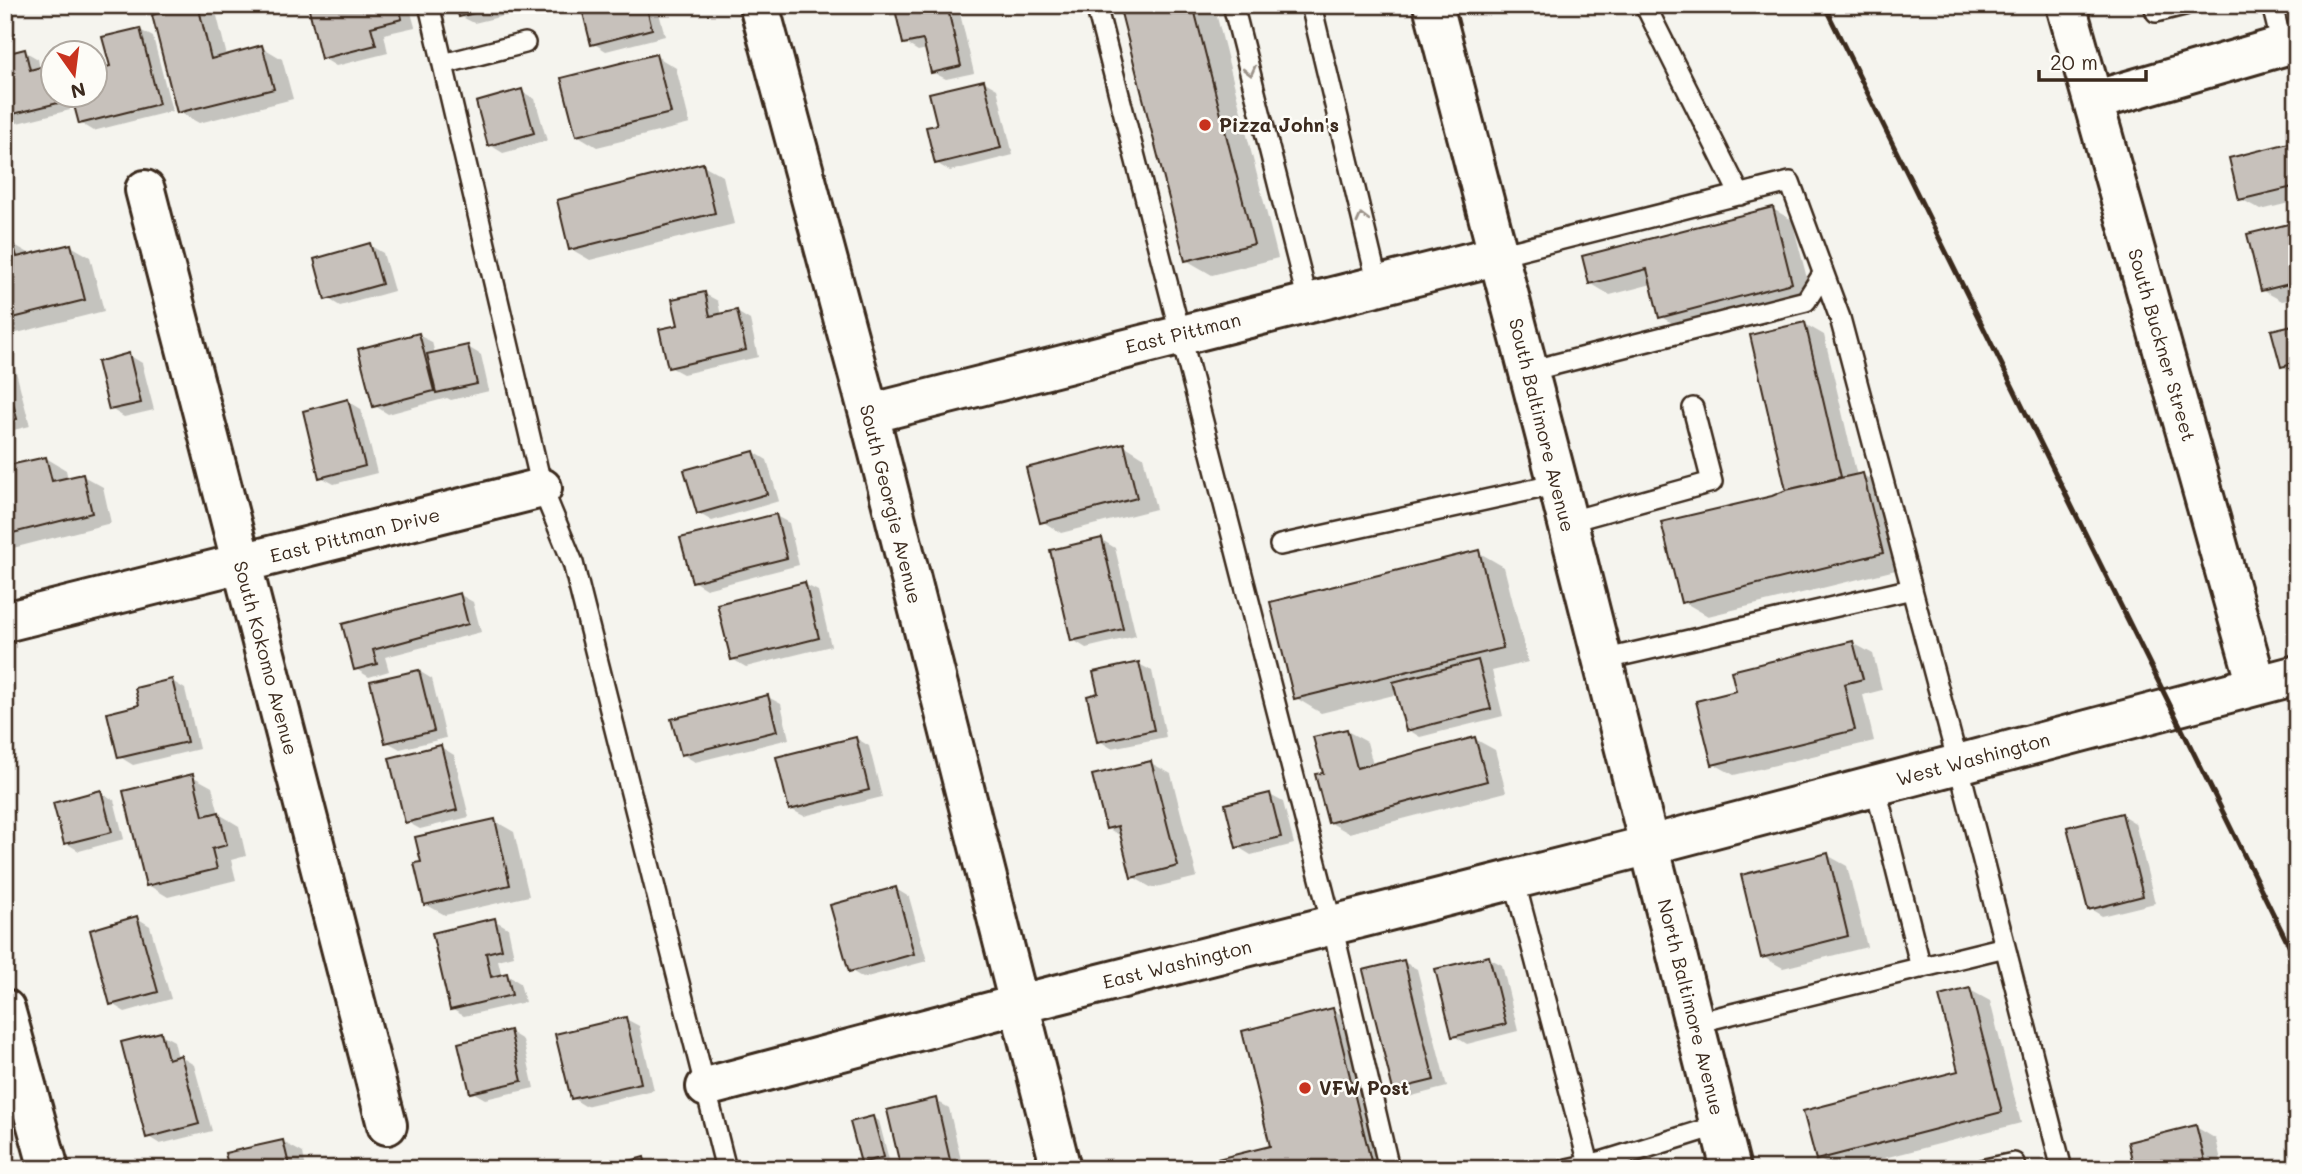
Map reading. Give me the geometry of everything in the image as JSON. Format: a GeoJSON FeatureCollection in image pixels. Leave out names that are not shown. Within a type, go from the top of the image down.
{"type":"FeatureCollection","features":[{"type":"Feature","properties":{"kind":"street","name":"South Georgie Avenue"},"geometry":{"type":"LineString","coordinates":[[759,5],[869,414],[1061,1169]]}},
{"type":"Feature","properties":{"kind":"street","name":"South Baltimore Avenue"},"geometry":{"type":"LineString","coordinates":[[1433,5],[1650,845]]}},
{"type":"Feature","properties":{"kind":"street","name":"South Buckner Street"},"geometry":{"type":"LineString","coordinates":[[2066,5],[2257,685]]}},
{"type":"Feature","properties":{"kind":"street"},"geometry":{"type":"LineString","coordinates":[[2093,101],[2289,44]]}},
{"type":"Feature","properties":{"kind":"street","name":"South Kokomo Avenue"},"geometry":{"type":"LineString","coordinates":[[145,190],[387,1125]]}},
{"type":"Feature","properties":{"kind":"street","name":"East Pittman"},"geometry":{"type":"LineString","coordinates":[[869,414],[1499,255]]}},
{"type":"Feature","properties":{"kind":"street","name":"East Pittman Drive"},"geometry":{"type":"LineString","coordinates":[[5,622],[542,488]]}},
{"type":"Feature","properties":{"kind":"street","name":"West Washington"},"geometry":{"type":"LineString","coordinates":[[1650,845],[2297,675]]}},
{"type":"Feature","properties":{"kind":"street","name":"East Washington"},"geometry":{"type":"LineString","coordinates":[[706,1087],[1020,1004],[1650,845]]}},
{"type":"Feature","properties":{"kind":"street","name":"North Baltimore Avenue"},"geometry":{"type":"LineString","coordinates":[[1650,845],[1731,1169]]}},
{"type":"Feature","properties":{"kind":"street"},"geometry":{"type":"LineString","coordinates":[[5,1009],[49,1169]]}},
{"type":"Feature","properties":{"kind":"lane"},"geometry":{"type":"LineString","coordinates":[[429,5],[542,488],[573,563],[726,1169]]}},
{"type":"Feature","properties":{"kind":"lane"},"geometry":{"type":"LineString","coordinates":[[1096,5],[1332,925],[1389,1169]]}},
{"type":"Feature","properties":{"kind":"lane"},"geometry":{"type":"LineString","coordinates":[[1233,5],[1308,302]]}},
{"type":"Feature","properties":{"kind":"lane"},"geometry":{"type":"LineString","coordinates":[[1311,5],[1378,285]]}},
{"type":"Feature","properties":{"kind":"lane"},"geometry":{"type":"LineString","coordinates":[[1645,5],[1740,195]]}},
{"type":"Feature","properties":{"kind":"lane"},"geometry":{"type":"LineString","coordinates":[[2154,5],[2156,12],[2184,5]]}},
{"type":"Feature","properties":{"kind":"lane"},"geometry":{"type":"LineString","coordinates":[[2272,5],[2289,44]]}},
{"type":"Feature","properties":{"kind":"lane"},"geometry":{"type":"LineString","coordinates":[[443,64],[525,43]]}},
{"type":"Feature","properties":{"kind":"lane"},"geometry":{"type":"LineString","coordinates":[[1499,255],[1790,182],[1840,318],[2062,1169]]}},
{"type":"Feature","properties":{"kind":"lane"},"geometry":{"type":"LineString","coordinates":[[1529,371],[1805,301],[1824,274]]}},
{"type":"Feature","properties":{"kind":"lane"},"geometry":{"type":"LineString","coordinates":[[1567,522],[1712,482],[1693,408]]}},
{"type":"Feature","properties":{"kind":"lane"},"geometry":{"type":"LineString","coordinates":[[1280,545],[1558,484]]}},
{"type":"Feature","properties":{"kind":"lane"},"geometry":{"type":"LineString","coordinates":[[1602,660],[1912,589]]}},
{"type":"Feature","properties":{"kind":"lane"},"geometry":{"type":"LineString","coordinates":[[1875,786],[1921,968]]}},
{"type":"Feature","properties":{"kind":"lane"},"geometry":{"type":"LineString","coordinates":[[1514,879],[1589,1164]]}},
{"type":"Feature","properties":{"kind":"lane"},"geometry":{"type":"LineString","coordinates":[[1695,1023],[2005,947]]}},
{"type":"Feature","properties":{"kind":"lane"},"geometry":{"type":"LineString","coordinates":[[1567,1169],[1720,1125]]}},
{"type":"Feature","properties":{"kind":"lane"},"geometry":{"type":"LineString","coordinates":[[1985,1169],[2014,1163],[2015,1169]]}},
{"type":"Feature","properties":{"kind":"building"},"geometry":{"type":"Polygon","coordinates":[[[198,5],[211,59],[262,45],[274,89],[177,113],[152,15],[198,5]]]}},
{"type":"Feature","properties":{"kind":"building"},"geometry":{"type":"Polygon","coordinates":[[[308,5],[399,5],[402,19],[371,27],[376,45],[321,59],[308,5]]]}},
{"type":"Feature","properties":{"kind":"building"},"geometry":{"type":"Polygon","coordinates":[[[456,5],[505,5],[459,17],[456,5]]]}},
{"type":"Feature","properties":{"kind":"building"},"geometry":{"type":"Polygon","coordinates":[[[581,5],[646,5],[652,29],[591,45],[581,5]]]}},
{"type":"Feature","properties":{"kind":"building"},"geometry":{"type":"Polygon","coordinates":[[[894,5],[947,5],[961,66],[931,73],[923,40],[903,44],[894,5]]]}},
{"type":"Feature","properties":{"kind":"building"},"geometry":{"type":"Polygon","coordinates":[[[1119,5],[1193,5],[1254,244],[1185,261],[1119,5]]]}},
{"type":"Feature","properties":{"kind":"building"},"geometry":{"type":"Polygon","coordinates":[[[140,28],[159,104],[79,124],[75,108],[108,108],[108,38],[102,37],[140,28]]]}},
{"type":"Feature","properties":{"kind":"building"},"geometry":{"type":"Polygon","coordinates":[[[25,49],[30,70],[38,68],[38,108],[5,116],[5,54],[25,49]]]}},
{"type":"Feature","properties":{"kind":"building"},"geometry":{"type":"Polygon","coordinates":[[[656,54],[671,113],[576,136],[561,78],[656,54]]]}},
{"type":"Feature","properties":{"kind":"building"},"geometry":{"type":"Polygon","coordinates":[[[984,80],[1001,148],[935,164],[926,127],[937,125],[929,93],[984,80]]]}},
{"type":"Feature","properties":{"kind":"building"},"geometry":{"type":"Polygon","coordinates":[[[522,89],[534,133],[488,146],[476,102],[522,89]]]}},
{"type":"Feature","properties":{"kind":"building"},"geometry":{"type":"Polygon","coordinates":[[[2297,141],[2297,186],[2239,200],[2229,158],[2297,141]]]}},
{"type":"Feature","properties":{"kind":"building"},"geometry":{"type":"Polygon","coordinates":[[[703,163],[715,213],[569,250],[557,200],[703,163]]]}},
{"type":"Feature","properties":{"kind":"building"},"geometry":{"type":"Polygon","coordinates":[[[1773,207],[1792,283],[1659,318],[1647,269],[1589,284],[1582,256],[1773,207]]]}},
{"type":"Feature","properties":{"kind":"building"},"geometry":{"type":"Polygon","coordinates":[[[2297,222],[2297,282],[2261,291],[2247,234],[2297,222]]]}},
{"type":"Feature","properties":{"kind":"building"},"geometry":{"type":"Polygon","coordinates":[[[13,243],[17,257],[71,244],[85,300],[5,320],[5,245],[13,243]]]}},
{"type":"Feature","properties":{"kind":"building"},"geometry":{"type":"Polygon","coordinates":[[[370,243],[382,284],[325,300],[314,259],[370,243]]]}},
{"type":"Feature","properties":{"kind":"building"},"geometry":{"type":"Polygon","coordinates":[[[705,292],[710,316],[737,310],[746,350],[668,368],[659,329],[678,325],[672,299],[705,292]]]}},
{"type":"Feature","properties":{"kind":"building"},"geometry":{"type":"Polygon","coordinates":[[[1805,322],[1841,477],[1786,490],[1750,335],[1805,322]]]}},
{"type":"Feature","properties":{"kind":"building"},"geometry":{"type":"Polygon","coordinates":[[[2297,324],[2297,363],[2281,367],[2271,330],[2297,324]]]}},
{"type":"Feature","properties":{"kind":"building"},"geometry":{"type":"Polygon","coordinates":[[[419,333],[434,391],[373,407],[358,349],[419,333]]]}},
{"type":"Feature","properties":{"kind":"building"},"geometry":{"type":"Polygon","coordinates":[[[468,345],[477,384],[436,393],[427,354],[468,345]]]}},
{"type":"Feature","properties":{"kind":"building"},"geometry":{"type":"Polygon","coordinates":[[[129,353],[141,403],[109,410],[97,362],[129,353]]]}},
{"type":"Feature","properties":{"kind":"building"},"geometry":{"type":"Polygon","coordinates":[[[5,371],[17,419],[5,422],[5,371]]]}},
{"type":"Feature","properties":{"kind":"building"},"geometry":{"type":"Polygon","coordinates":[[[348,399],[365,466],[319,478],[303,411],[348,399]]]}},
{"type":"Feature","properties":{"kind":"building"},"geometry":{"type":"Polygon","coordinates":[[[1124,443],[1137,498],[1040,523],[1026,468],[1124,443]]]}},
{"type":"Feature","properties":{"kind":"building"},"geometry":{"type":"Polygon","coordinates":[[[754,451],[767,494],[697,514],[684,470],[754,451]]]}},
{"type":"Feature","properties":{"kind":"building"},"geometry":{"type":"Polygon","coordinates":[[[46,457],[52,481],[83,474],[92,513],[5,535],[5,466],[46,457]]]}},
{"type":"Feature","properties":{"kind":"building"},"geometry":{"type":"Polygon","coordinates":[[[1863,473],[1883,553],[1681,603],[1661,522],[1863,473]]]}},
{"type":"Feature","properties":{"kind":"building"},"geometry":{"type":"Polygon","coordinates":[[[776,514],[787,558],[692,582],[680,538],[776,514]]]}},
{"type":"Feature","properties":{"kind":"building"},"geometry":{"type":"Polygon","coordinates":[[[1102,538],[1123,629],[1071,641],[1050,550],[1102,538]]]}},
{"type":"Feature","properties":{"kind":"building"},"geometry":{"type":"Polygon","coordinates":[[[1479,550],[1503,648],[1294,699],[1270,602],[1479,550]]]}},
{"type":"Feature","properties":{"kind":"building"},"geometry":{"type":"Polygon","coordinates":[[[805,582],[819,638],[731,660],[717,604],[805,582]]]}},
{"type":"Feature","properties":{"kind":"building"},"geometry":{"type":"Polygon","coordinates":[[[460,593],[468,624],[373,650],[377,664],[354,670],[342,624],[460,593]]]}},
{"type":"Feature","properties":{"kind":"building"},"geometry":{"type":"Polygon","coordinates":[[[1853,641],[1863,679],[1844,684],[1855,730],[1712,765],[1696,701],[1736,691],[1731,671],[1853,641]]]}},
{"type":"Feature","properties":{"kind":"building"},"geometry":{"type":"Polygon","coordinates":[[[1478,660],[1491,709],[1406,731],[1393,682],[1478,660]]]}},
{"type":"Feature","properties":{"kind":"building"},"geometry":{"type":"Polygon","coordinates":[[[1139,662],[1154,730],[1097,742],[1087,696],[1098,693],[1093,672],[1139,662]]]}},
{"type":"Feature","properties":{"kind":"building"},"geometry":{"type":"Polygon","coordinates":[[[419,670],[434,731],[385,743],[370,681],[419,670]]]}},
{"type":"Feature","properties":{"kind":"building"},"geometry":{"type":"Polygon","coordinates":[[[172,679],[187,742],[118,758],[107,713],[139,705],[135,688],[172,679]]]}},
{"type":"Feature","properties":{"kind":"building"},"geometry":{"type":"Polygon","coordinates":[[[768,695],[777,731],[681,755],[671,719],[768,695]]]}},
{"type":"Feature","properties":{"kind":"building"},"geometry":{"type":"Polygon","coordinates":[[[1347,729],[1357,768],[1475,737],[1487,781],[1328,823],[1315,774],[1323,773],[1313,737],[1347,729]]]}},
{"type":"Feature","properties":{"kind":"building"},"geometry":{"type":"Polygon","coordinates":[[[856,737],[869,790],[789,810],[776,757],[856,737]]]}},
{"type":"Feature","properties":{"kind":"building"},"geometry":{"type":"Polygon","coordinates":[[[441,745],[457,810],[405,823],[389,758],[441,745]]]}},
{"type":"Feature","properties":{"kind":"building"},"geometry":{"type":"Polygon","coordinates":[[[1151,761],[1178,866],[1131,878],[1118,826],[1106,829],[1092,775],[1151,761]]]}},
{"type":"Feature","properties":{"kind":"building"},"geometry":{"type":"Polygon","coordinates":[[[193,774],[203,816],[219,812],[227,845],[212,849],[217,869],[146,886],[123,791],[193,774]]]}},
{"type":"Feature","properties":{"kind":"building"},"geometry":{"type":"Polygon","coordinates":[[[101,790],[112,832],[64,844],[53,803],[101,790]]]}},
{"type":"Feature","properties":{"kind":"building"},"geometry":{"type":"Polygon","coordinates":[[[1270,793],[1281,837],[1236,848],[1225,804],[1270,793]]]}},
{"type":"Feature","properties":{"kind":"building"},"geometry":{"type":"Polygon","coordinates":[[[2122,813],[2143,896],[2088,910],[2067,827],[2122,813]]]}},
{"type":"Feature","properties":{"kind":"building"},"geometry":{"type":"Polygon","coordinates":[[[495,819],[510,885],[424,905],[414,863],[421,862],[415,837],[495,819]]]}},
{"type":"Feature","properties":{"kind":"building"},"geometry":{"type":"Polygon","coordinates":[[[1828,853],[1848,936],[1761,958],[1741,875],[1828,853]]]}},
{"type":"Feature","properties":{"kind":"building"},"geometry":{"type":"Polygon","coordinates":[[[896,887],[914,954],[849,972],[830,905],[896,887]]]}},
{"type":"Feature","properties":{"kind":"building"},"geometry":{"type":"Polygon","coordinates":[[[137,916],[158,992],[110,1005],[90,930],[137,916]]]}},
{"type":"Feature","properties":{"kind":"building"},"geometry":{"type":"Polygon","coordinates":[[[495,918],[502,949],[486,953],[491,977],[507,973],[512,995],[450,1010],[432,933],[495,918]]]}},
{"type":"Feature","properties":{"kind":"building"},"geometry":{"type":"Polygon","coordinates":[[[1489,956],[1506,1024],[1452,1037],[1435,969],[1489,956]]]}},
{"type":"Feature","properties":{"kind":"building"},"geometry":{"type":"Polygon","coordinates":[[[1404,960],[1434,1080],[1393,1090],[1363,970],[1404,960]]]}},
{"type":"Feature","properties":{"kind":"building"},"geometry":{"type":"Polygon","coordinates":[[[1970,988],[2002,1112],[1816,1160],[1803,1111],[1958,1071],[1939,996],[1970,988]]]}},
{"type":"Feature","properties":{"kind":"building","name":"VFW Post"},"geometry":{"type":"Polygon","coordinates":[[[1333,1008],[1373,1169],[1177,1169],[1270,1146],[1242,1031],[1333,1008]]]}},
{"type":"Feature","properties":{"kind":"building"},"geometry":{"type":"Polygon","coordinates":[[[626,1017],[641,1083],[571,1099],[555,1034],[626,1017]]]}},
{"type":"Feature","properties":{"kind":"building"},"geometry":{"type":"Polygon","coordinates":[[[510,1030],[522,1081],[470,1093],[458,1043],[510,1030]]]}},
{"type":"Feature","properties":{"kind":"building"},"geometry":{"type":"Polygon","coordinates":[[[161,1032],[168,1059],[181,1055],[199,1124],[146,1138],[121,1042],[161,1032]]]}},
{"type":"Feature","properties":{"kind":"building"},"geometry":{"type":"Polygon","coordinates":[[[936,1098],[952,1169],[901,1169],[887,1110],[936,1098]]]}},
{"type":"Feature","properties":{"kind":"building"},"geometry":{"type":"Polygon","coordinates":[[[873,1116],[884,1157],[861,1163],[850,1122],[873,1116]]]}},
{"type":"Feature","properties":{"kind":"building"},"geometry":{"type":"Polygon","coordinates":[[[2196,1125],[2207,1169],[2134,1169],[2128,1142],[2196,1125]]]}},
{"type":"Feature","properties":{"kind":"building"},"geometry":{"type":"Polygon","coordinates":[[[283,1140],[290,1169],[229,1169],[225,1153],[283,1140]]]}},
{"type":"Feature","properties":{"kind":"building"},"geometry":{"type":"Polygon","coordinates":[[[644,1157],[647,1169],[600,1169],[644,1157]]]}},
{"type":"Feature","properties":{"kind":"railway"},"geometry":{"type":"LineString","coordinates":[[1824,5],[2297,962]]}},
{"type":"Feature","properties":{"kind":"place","name":"Pizza John's"},"geometry":{"type":"Point","coordinates":[1205,125]}},
{"type":"Feature","properties":{"kind":"place","name":"VFW Post"},"geometry":{"type":"Point","coordinates":[1305,1088]}}]}
